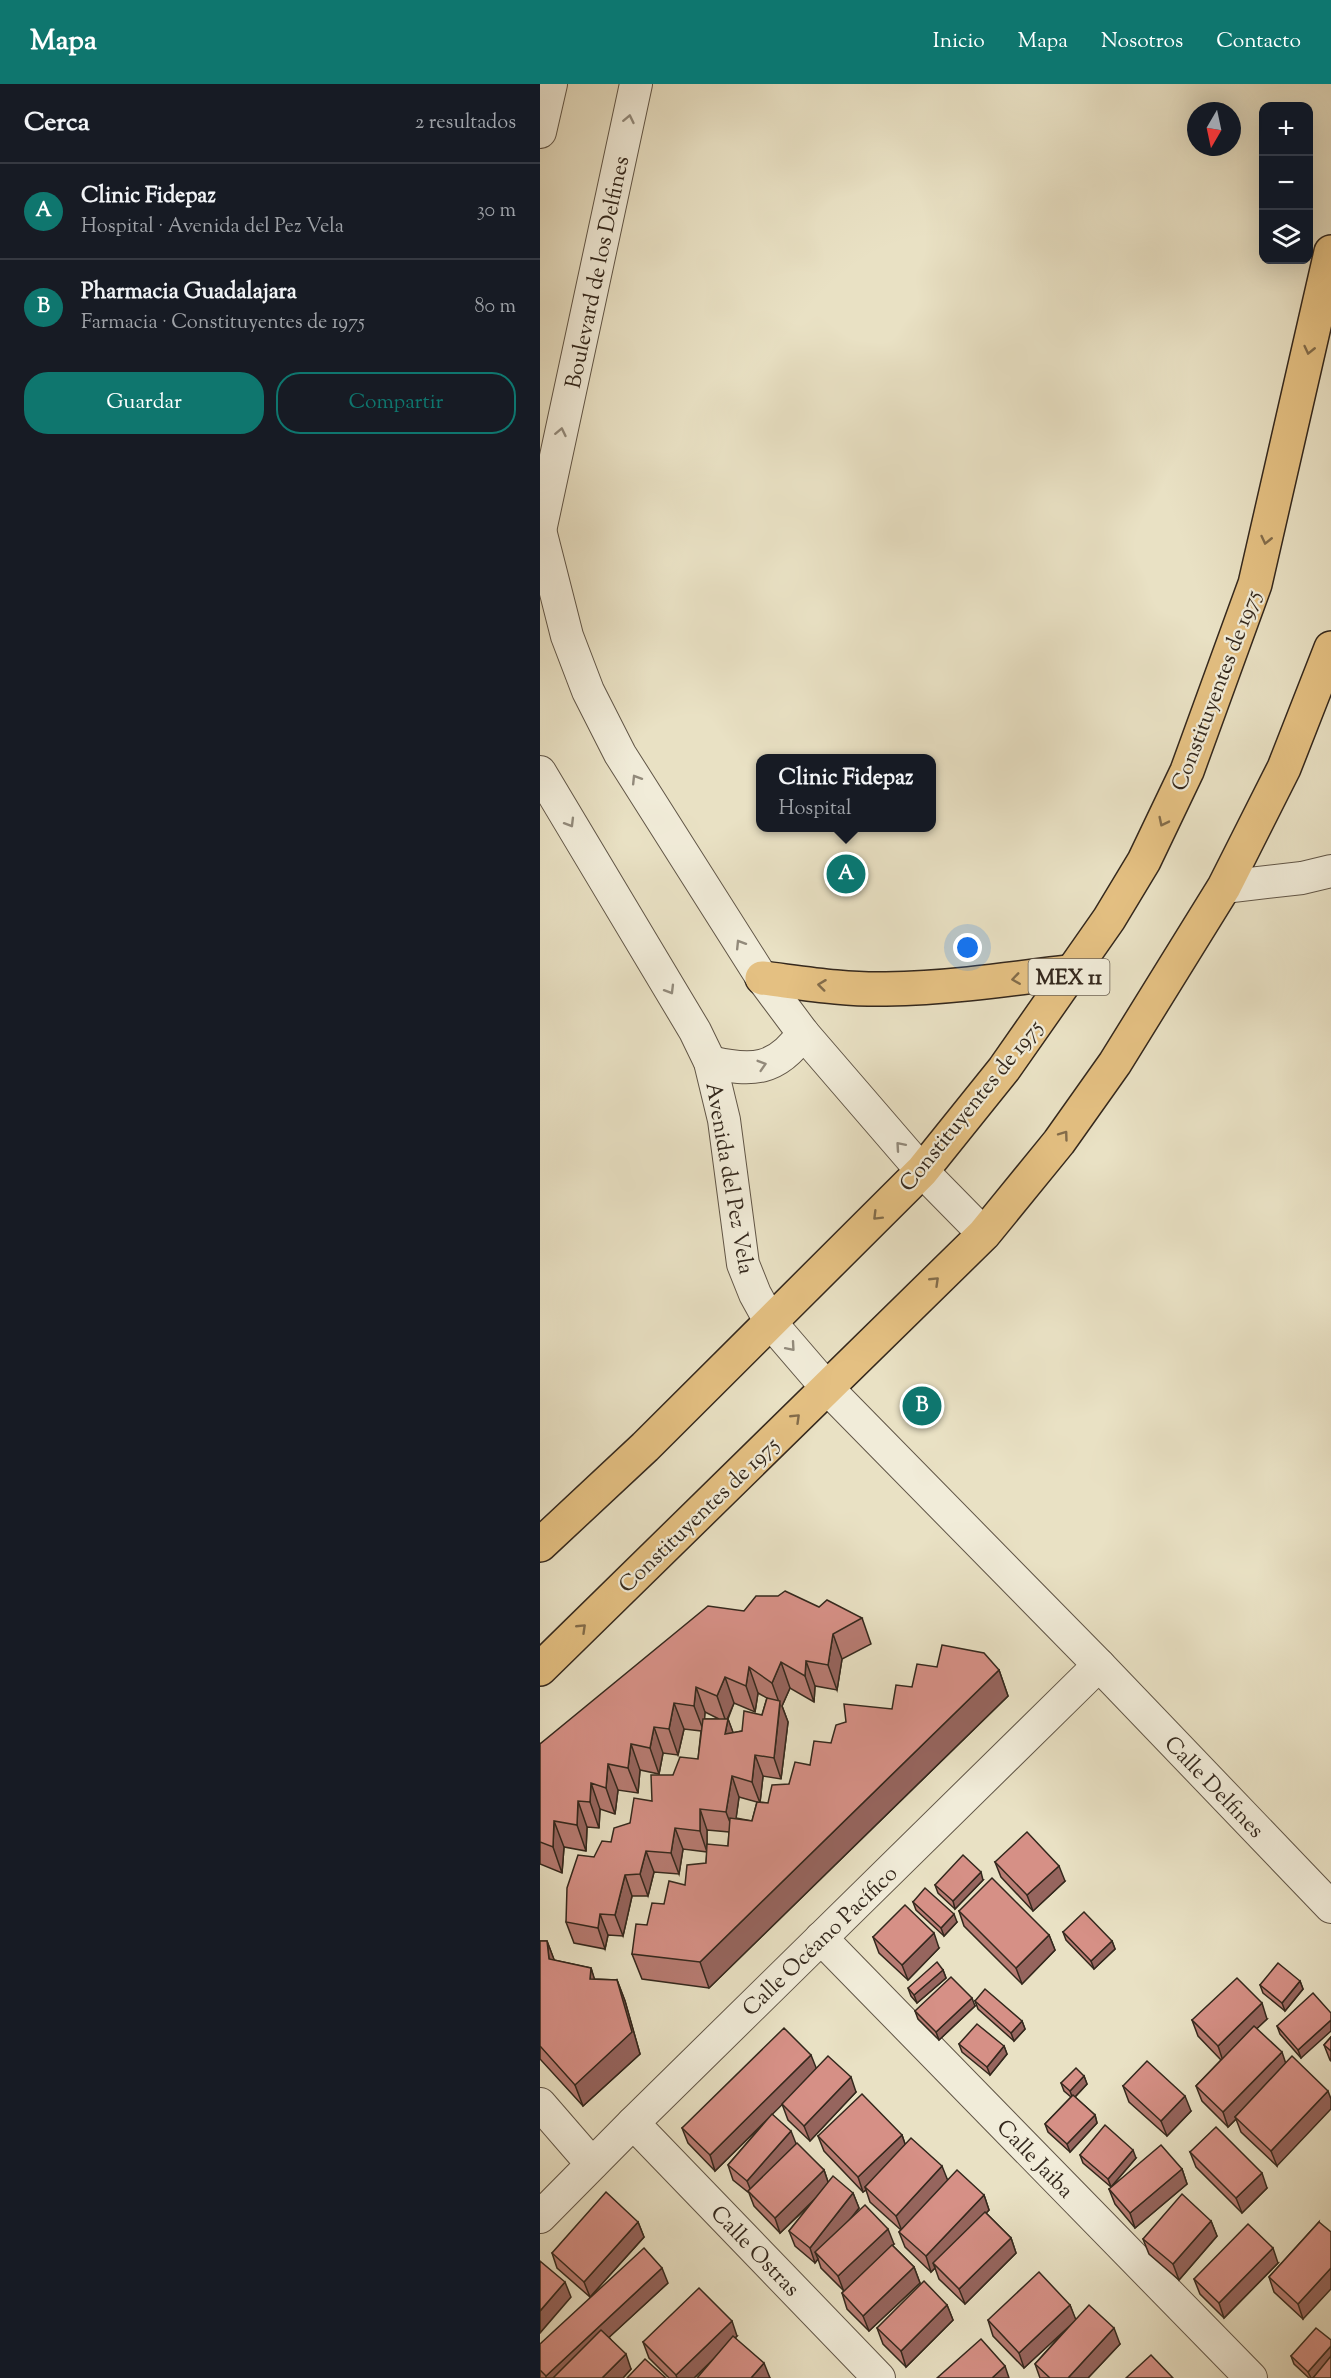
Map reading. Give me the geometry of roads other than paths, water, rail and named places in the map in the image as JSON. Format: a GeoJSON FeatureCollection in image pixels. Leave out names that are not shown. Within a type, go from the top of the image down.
{"type":"FeatureCollection","features":[{"type":"Feature","properties":{"kind":"main road","name":"Constituyentes de 1975"},"geometry":{"type":"LineString","coordinates":[[540,1545],[645,1447],[922,1171],[1004,1069],[1109,919],[1144,861],[1186,771],[1255,584],[1331,252]]}},
{"type":"Feature","properties":{"kind":"main road","name":"Constituyentes de 1975"},"geometry":{"type":"LineString","coordinates":[[540,1669],[984,1233],[1059,1142],[1115,1063],[1224,887],[1284,768],[1331,648]]}},
{"type":"Feature","properties":{"kind":"main road"},"geometry":{"type":"LineString","coordinates":[[762,978],[833,987],[884,990],[957,987],[1074,971]]}},
{"type":"Feature","properties":{"kind":"street"},"geometry":{"type":"LineString","coordinates":[[540,132],[551,84]]}},
{"type":"Feature","properties":{"kind":"street","name":"Boulevard de los Delfines"},"geometry":{"type":"LineString","coordinates":[[540,531],[636,84]]}},
{"type":"Feature","properties":{"kind":"street"},"geometry":{"type":"LineString","coordinates":[[540,531],[567,636],[588,691],[620,754],[762,978],[803,1033],[922,1171],[984,1233]]}},
{"type":"Feature","properties":{"kind":"street","name":"Avenida del Pez Vela"},"geometry":{"type":"LineString","coordinates":[[540,772],[695,1031],[710,1062],[724,1120],[743,1263],[755,1294],[771,1323],[827,1388]]}},
{"type":"Feature","properties":{"kind":"street"},"geometry":{"type":"LineString","coordinates":[[1224,887],[1302,878],[1331,872]]}},
{"type":"Feature","properties":{"kind":"street"},"geometry":{"type":"LineString","coordinates":[[710,1062],[735,1068],[754,1068],[776,1060],[791,1050],[803,1033]]}},
{"type":"Feature","properties":{"kind":"street","name":"Calle Delfines"},"geometry":{"type":"LineString","coordinates":[[827,1388],[1099,1665],[1331,1907]]}},
{"type":"Feature","properties":{"kind":"street","name":"Calle Océano Pacífico"},"geometry":{"type":"LineString","coordinates":[[540,2217],[633,2122],[1099,1665]]}},
{"type":"Feature","properties":{"kind":"street","name":"Calle Jaiba"},"geometry":{"type":"LineString","coordinates":[[821,1938],[1251,2378]]}},
{"type":"Feature","properties":{"kind":"street"},"geometry":{"type":"LineString","coordinates":[[540,2104],[592,2164]]}},
{"type":"Feature","properties":{"kind":"street","name":"Calle Ostras"},"geometry":{"type":"LineString","coordinates":[[633,2122],[879,2378]]}},
{"type":"Feature","properties":{"kind":"place","name":"Clinic Fidepaz"},"geometry":{"type":"Point","coordinates":[846,874]}},
{"type":"Feature","properties":{"kind":"place","name":"Pharmacia Guadalajara"},"geometry":{"type":"Point","coordinates":[922,1406]}}]}
